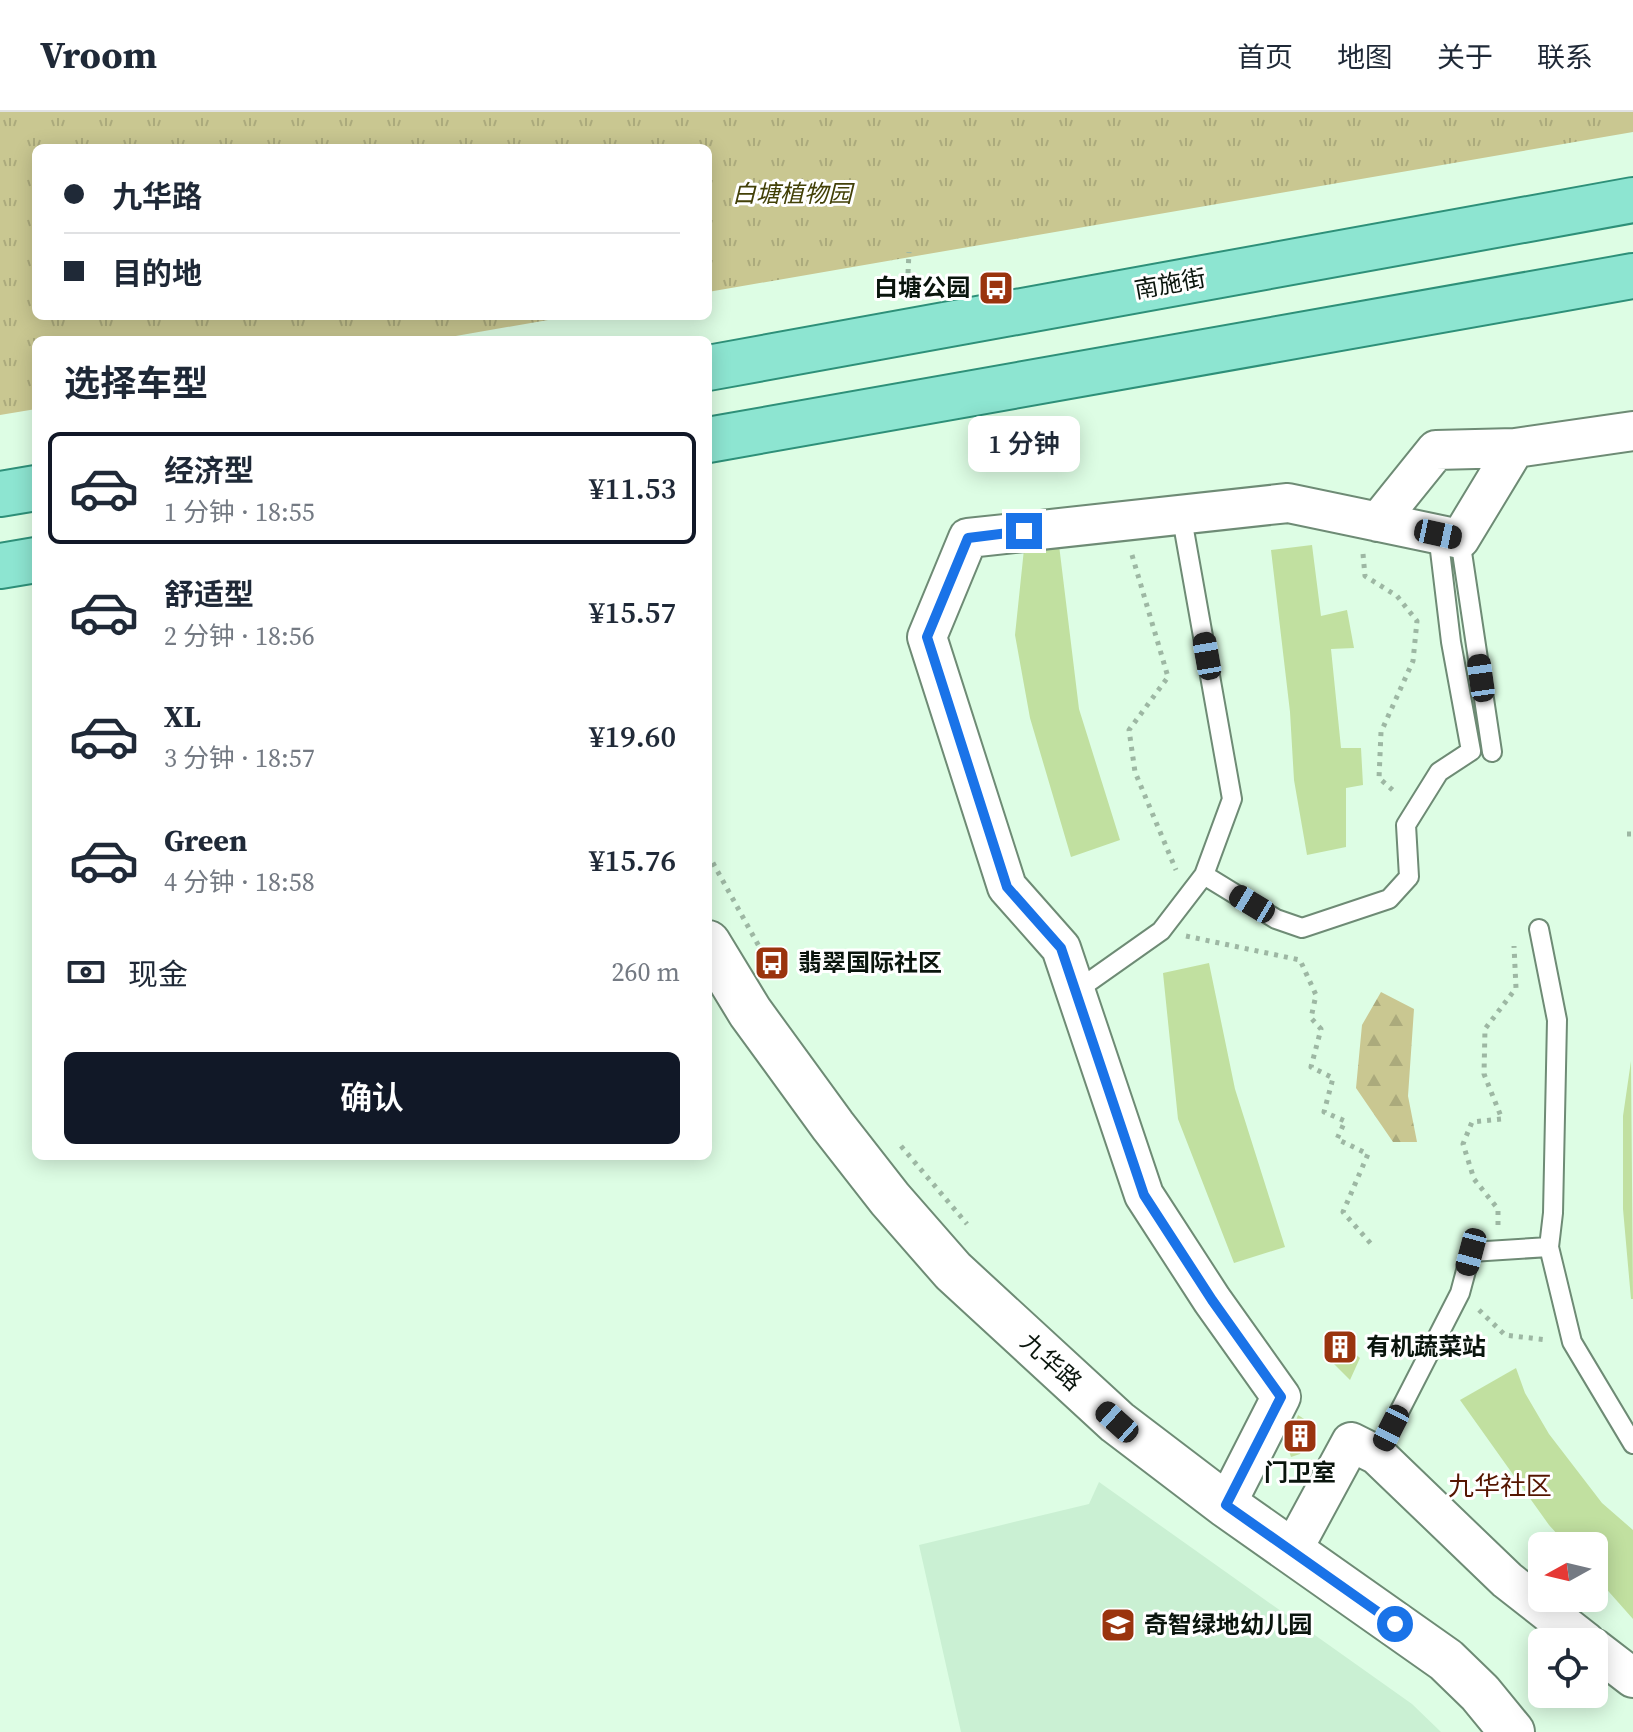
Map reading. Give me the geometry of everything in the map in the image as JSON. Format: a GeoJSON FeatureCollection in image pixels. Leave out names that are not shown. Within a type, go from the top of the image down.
{"type":"FeatureCollection","features":[{"type":"Feature","properties":{"kind":"main road","name":"南施街"},"geometry":{"type":"LineString","coordinates":[[712,367],[1633,200]]}},
{"type":"Feature","properties":{"kind":"main road"},"geometry":{"type":"LineString","coordinates":[[712,439],[1633,276]]}},
{"type":"Feature","properties":{"kind":"main road"},"geometry":{"type":"LineString","coordinates":[[0,494],[32,489]]}},
{"type":"Feature","properties":{"kind":"main road"},"geometry":{"type":"LineString","coordinates":[[0,566],[32,561]]}},
{"type":"Feature","properties":{"kind":"street"},"geometry":{"type":"LineString","coordinates":[[1368,520],[1436,450],[1515,448],[1633,431]]}},
{"type":"Feature","properties":{"kind":"street"},"geometry":{"type":"LineString","coordinates":[[1226,1505],[1281,1397],[1212,1300],[1144,1195],[1061,948],[1007,887],[927,637],[968,538],[1288,503],[1449,537],[1515,448]]}},
{"type":"Feature","properties":{"kind":"street","name":"九华路"},"geometry":{"type":"LineString","coordinates":[[712,950],[750,1012],[833,1126],[890,1199],[953,1271],[1117,1422],[1226,1505],[1446,1660],[1480,1693],[1512,1732]]}},
{"type":"Feature","properties":{"kind":"street"},"geometry":{"type":"LineString","coordinates":[[1292,1551],[1351,1442],[1377,1455],[1507,1580],[1568,1628]]}},
{"type":"Feature","properties":{"kind":"street"},"geometry":{"type":"LineString","coordinates":[[1608,1659],[1633,1678]]}},
{"type":"Feature","properties":{"kind":"lane"},"geometry":{"type":"LineString","coordinates":[[1076,991],[1161,931],[1204,875],[1232,799],[1181,513]]}},
{"type":"Feature","properties":{"kind":"lane"},"geometry":{"type":"LineString","coordinates":[[1449,537],[1492,752]]}},
{"type":"Feature","properties":{"kind":"lane"},"geometry":{"type":"LineString","coordinates":[[1204,875],[1276,919],[1302,928],[1389,899],[1409,877],[1406,825],[1439,772],[1471,751],[1451,642],[1449,537]]}},
{"type":"Feature","properties":{"kind":"lane"},"geometry":{"type":"LineString","coordinates":[[1539,929],[1557,1020],[1553,1213],[1549,1247],[1572,1342],[1633,1444]]}},
{"type":"Feature","properties":{"kind":"lane"},"geometry":{"type":"LineString","coordinates":[[1377,1455],[1460,1293],[1471,1252],[1549,1247]]}},
{"type":"Feature","properties":{"kind":"path"},"geometry":{"type":"LineString","coordinates":[[908,273],[909,252]]}},
{"type":"Feature","properties":{"kind":"path"},"geometry":{"type":"LineString","coordinates":[[1368,520],[1365,576],[1397,596],[1417,621],[1413,661],[1381,732],[1379,778],[1415,809]]}},
{"type":"Feature","properties":{"kind":"path"},"geometry":{"type":"LineString","coordinates":[[1107,521],[1134,557],[1168,677],[1129,730],[1135,772],[1188,897]]}},
{"type":"Feature","properties":{"kind":"path"},"geometry":{"type":"LineString","coordinates":[[712,861],[762,953]]}},
{"type":"Feature","properties":{"kind":"path"},"geometry":{"type":"LineString","coordinates":[[1161,931],[1300,960],[1316,995],[1311,1018],[1321,1029],[1311,1067],[1333,1078],[1324,1112],[1345,1121],[1337,1139],[1368,1154],[1343,1212],[1373,1246]]}},
{"type":"Feature","properties":{"kind":"path"},"geometry":{"type":"LineString","coordinates":[[1498,1249],[1498,1209],[1474,1179],[1463,1144],[1472,1122],[1502,1119],[1484,1074],[1485,1029],[1516,988],[1514,946]]}},
{"type":"Feature","properties":{"kind":"path"},"geometry":{"type":"LineString","coordinates":[[897,1140],[975,1233]]}},
{"type":"Feature","properties":{"kind":"path"},"geometry":{"type":"LineString","coordinates":[[1460,1293],[1505,1335],[1572,1342]]}},
{"type":"Feature","properties":{"kind":"shaded area","name":"奇智绿地幼儿园"},"geometry":{"type":"Polygon","coordinates":[[[1099,1482],[1412,1704],[1441,1732],[961,1732],[919,1545],[1089,1504],[1099,1482]]]}},
{"type":"Feature","properties":{"kind":"green space","name":"白塘植物园"},"geometry":{"type":"Polygon","coordinates":[[[0,112],[1633,112],[1633,132],[712,291],[712,144],[32,144],[32,320],[548,320],[456,336],[32,336],[32,410],[0,415],[0,112]]]}},
{"type":"Feature","properties":{"kind":"green space"},"geometry":{"type":"Polygon","coordinates":[[[1381,992],[1414,1009],[1408,1096],[1417,1142],[1393,1142],[1356,1088],[1362,1025],[1381,992]]]}},
{"type":"Feature","properties":{"kind":"building"},"geometry":{"type":"Polygon","coordinates":[[[1059,545],[1079,709],[1120,840],[1071,857],[1030,718],[1015,635],[1024,549],[1059,545]]]}},
{"type":"Feature","properties":{"kind":"building"},"geometry":{"type":"Polygon","coordinates":[[[1312,545],[1321,616],[1347,610],[1354,648],[1331,649],[1341,748],[1361,748],[1363,785],[1346,788],[1346,847],[1307,855],[1294,780],[1290,712],[1271,550],[1312,545]]]}},
{"type":"Feature","properties":{"kind":"building"},"geometry":{"type":"Polygon","coordinates":[[[1209,963],[1235,1089],[1285,1247],[1234,1263],[1178,1119],[1163,973],[1209,963]]]}},
{"type":"Feature","properties":{"kind":"building"},"geometry":{"type":"Polygon","coordinates":[[[1631,1061],[1633,1299],[1623,1209],[1623,1116],[1631,1061]]]}},
{"type":"Feature","properties":{"kind":"building","name":"有机蔬菜站"},"geometry":{"type":"Polygon","coordinates":[[[1335,1336],[1360,1358],[1350,1380],[1329,1359],[1335,1336]]]}},
{"type":"Feature","properties":{"kind":"building"},"geometry":{"type":"Polygon","coordinates":[[[1516,1368],[1525,1393],[1549,1434],[1602,1503],[1633,1530],[1633,1619],[1608,1591],[1608,1532],[1555,1532],[1460,1400],[1516,1368]]]}},
{"type":"Feature","properties":{"kind":"building","name":"门卫室"},"geometry":{"type":"Polygon","coordinates":[[[1298,1415],[1315,1426],[1300,1454],[1291,1457],[1287,1445],[1298,1415]]]}},
{"type":"Feature","properties":{"kind":"place","name":"白塘公园"},"geometry":{"type":"Point","coordinates":[996,288]}},
{"type":"Feature","properties":{"kind":"place","name":"翡翠国际社区"},"geometry":{"type":"Point","coordinates":[772,963]}},
{"type":"Feature","properties":{"kind":"place","name":"有机蔬菜站"},"geometry":{"type":"Point","coordinates":[1340,1347]}},
{"type":"Feature","properties":{"kind":"place","name":"门卫室"},"geometry":{"type":"Point","coordinates":[1300,1436]}},
{"type":"Feature","properties":{"kind":"place","name":"奇智绿地幼儿园"},"geometry":{"type":"Point","coordinates":[1118,1625]}},
{"type":"Feature","properties":{"kind":"district","name":"九华社区"},"geometry":{"type":"Point","coordinates":[1500,1486]}},
{"type":"Feature","properties":{"kind":"route"},"geometry":{"type":"LineString","coordinates":[[1024,531],[968,538],[927,637],[1007,887],[1061,948],[1144,1195],[1212,1300],[1281,1397],[1226,1505],[1395,1624]]}}]}
